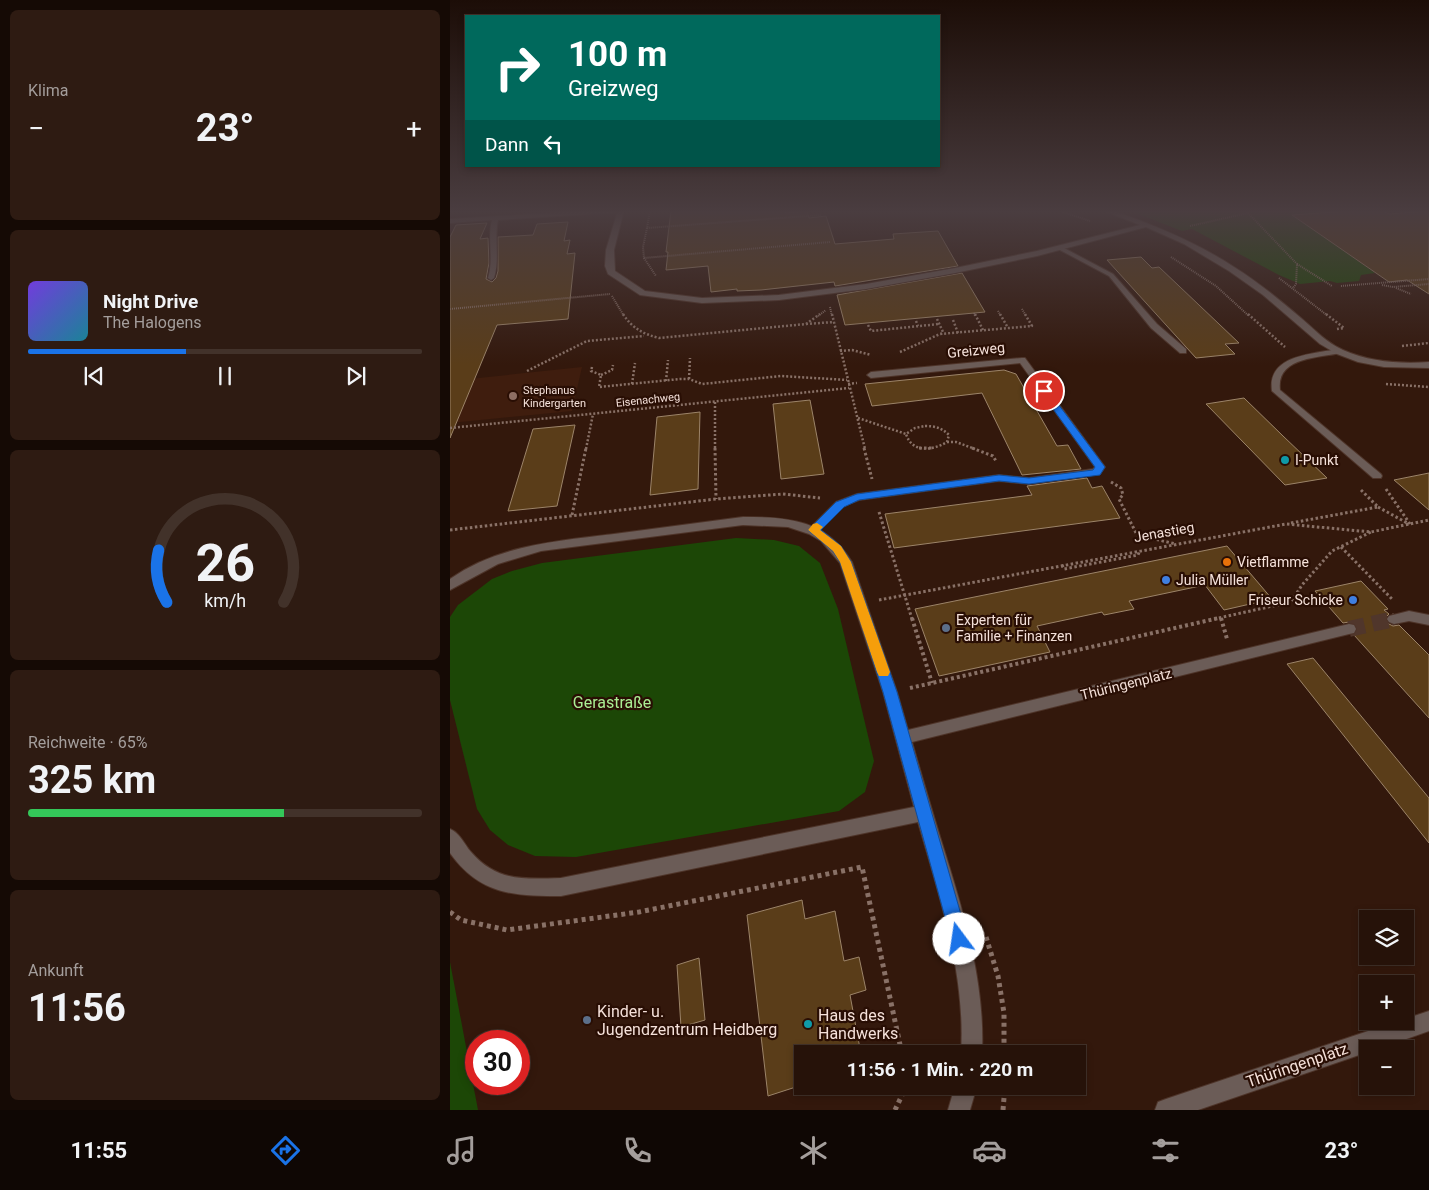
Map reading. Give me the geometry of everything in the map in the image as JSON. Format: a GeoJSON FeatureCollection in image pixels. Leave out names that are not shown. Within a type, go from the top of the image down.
{"type":"FeatureCollection","features":[{"type":"Feature","properties":{"kind":"street"},"geometry":{"type":"LineString","coordinates":[[609,262],[615,277],[632,290],[661,298],[700,302],[827,291],[939,275],[1001,262]]}},
{"type":"Feature","properties":{"kind":"street"},"geometry":{"type":"LineString","coordinates":[[1219,262],[1266,293],[1323,342],[1338,351],[1358,360],[1413,366],[1429,365]]}},
{"type":"Feature","properties":{"kind":"street"},"geometry":{"type":"LineString","coordinates":[[450,586],[464,574],[490,562],[514,553],[541,547],[743,521],[773,521],[794,524],[814,530],[826,538],[837,548],[846,562],[890,692],[952,907],[967,970],[973,1022],[972,1045]]}},
{"type":"Feature","properties":{"kind":"street"},"geometry":{"type":"LineString","coordinates":[[1394,619],[1409,616],[1429,620]]}},
{"type":"Feature","properties":{"kind":"street","name":"Thüringenplatz"},"geometry":{"type":"LineString","coordinates":[[903,738],[1349,630]]}},
{"type":"Feature","properties":{"kind":"street"},"geometry":{"type":"LineString","coordinates":[[450,837],[458,853],[481,873],[510,886],[561,887],[924,813]]}},
{"type":"Feature","properties":{"kind":"street","name":"Thüringenplatz"},"geometry":{"type":"LineString","coordinates":[[1166,1110],[1429,1021]]}},
{"type":"Feature","properties":{"kind":"street"},"geometry":{"type":"LineString","coordinates":[[959,1110],[963,1095]]}},
{"type":"Feature","properties":{"kind":"lane"},"geometry":{"type":"LineString","coordinates":[[491,278],[495,268],[495,262]]}},
{"type":"Feature","properties":{"kind":"lane"},"geometry":{"type":"LineString","coordinates":[[1087,262],[1112,275],[1154,326],[1183,351]]}},
{"type":"Feature","properties":{"kind":"lane"},"geometry":{"type":"LineString","coordinates":[[1338,351],[1288,362],[1280,368],[1274,384],[1276,391],[1377,476]]}},
{"type":"Feature","properties":{"kind":"lane","name":"Greizweg"},"geometry":{"type":"LineString","coordinates":[[814,530],[840,504],[857,497],[999,478],[1029,481],[1096,472],[1100,467],[1022,360],[871,375]]}},
{"type":"Feature","properties":{"kind":"path"},"geometry":{"type":"LineString","coordinates":[[1178,262],[1216,286],[1245,309],[1276,341],[1302,359]]}},
{"type":"Feature","properties":{"kind":"path"},"geometry":{"type":"LineString","coordinates":[[1295,262],[1332,286]]}},
{"type":"Feature","properties":{"kind":"path"},"geometry":{"type":"LineString","coordinates":[[1297,264],[1294,289],[1344,328],[1331,330],[1336,334]]}},
{"type":"Feature","properties":{"kind":"path"},"geometry":{"type":"LineString","coordinates":[[1341,286],[1429,279]]}},
{"type":"Feature","properties":{"kind":"path"},"geometry":{"type":"LineString","coordinates":[[1376,284],[1394,287],[1411,294]]}},
{"type":"Feature","properties":{"kind":"path"},"geometry":{"type":"LineString","coordinates":[[1394,287],[1429,284]]}},
{"type":"Feature","properties":{"kind":"path"},"geometry":{"type":"LineString","coordinates":[[450,308],[611,294],[607,289]]}},
{"type":"Feature","properties":{"kind":"path"},"geometry":{"type":"LineString","coordinates":[[827,291],[879,512],[932,683]]}},
{"type":"Feature","properties":{"kind":"path"},"geometry":{"type":"LineString","coordinates":[[894,354],[905,351],[940,334],[1032,326],[1022,308]]}},
{"type":"Feature","properties":{"kind":"path"},"geometry":{"type":"LineString","coordinates":[[998,311],[1008,328]]}},
{"type":"Feature","properties":{"kind":"path"},"geometry":{"type":"LineString","coordinates":[[974,313],[983,330]]}},
{"type":"Feature","properties":{"kind":"path"},"geometry":{"type":"LineString","coordinates":[[937,319],[943,332],[940,334]]}},
{"type":"Feature","properties":{"kind":"path"},"geometry":{"type":"LineString","coordinates":[[953,320],[958,333]]}},
{"type":"Feature","properties":{"kind":"path"},"geometry":{"type":"LineString","coordinates":[[916,321],[918,326]]}},
{"type":"Feature","properties":{"kind":"path"},"geometry":{"type":"LineString","coordinates":[[806,324],[834,322]]}},
{"type":"Feature","properties":{"kind":"path"},"geometry":{"type":"LineString","coordinates":[[868,325],[870,331],[939,324]]}},
{"type":"Feature","properties":{"kind":"path"},"geometry":{"type":"LineString","coordinates":[[888,325],[890,329]]}},
{"type":"Feature","properties":{"kind":"path"},"geometry":{"type":"LineString","coordinates":[[527,371],[587,341],[645,336]]}},
{"type":"Feature","properties":{"kind":"path"},"geometry":{"type":"LineString","coordinates":[[1401,346],[1429,343]]}},
{"type":"Feature","properties":{"kind":"path"},"geometry":{"type":"LineString","coordinates":[[840,351],[852,350],[862,354],[878,356]]}},
{"type":"Feature","properties":{"kind":"path"},"geometry":{"type":"LineString","coordinates":[[689,379],[690,358]]}},
{"type":"Feature","properties":{"kind":"path"},"geometry":{"type":"LineString","coordinates":[[666,381],[668,360]]}},
{"type":"Feature","properties":{"kind":"path"},"geometry":{"type":"LineString","coordinates":[[632,384],[635,363]]}},
{"type":"Feature","properties":{"kind":"path"},"geometry":{"type":"LineString","coordinates":[[592,367],[591,371],[601,375],[612,370],[613,365]]}},
{"type":"Feature","properties":{"kind":"path"},"geometry":{"type":"LineString","coordinates":[[601,375],[599,387],[689,379],[702,384],[781,376],[857,383]]}},
{"type":"Feature","properties":{"kind":"path"},"geometry":{"type":"LineString","coordinates":[[1378,382],[1429,387]]}},
{"type":"Feature","properties":{"kind":"path","name":"Eisenachweg"},"geometry":{"type":"LineString","coordinates":[[450,428],[849,388]]}},
{"type":"Feature","properties":{"kind":"path"},"geometry":{"type":"LineString","coordinates":[[715,402],[716,499]]}},
{"type":"Feature","properties":{"kind":"path"},"geometry":{"type":"LineString","coordinates":[[572,515],[593,414]]}},
{"type":"Feature","properties":{"kind":"path"},"geometry":{"type":"LineString","coordinates":[[858,418],[906,434],[924,426],[936,426],[949,435],[948,442]]}},
{"type":"Feature","properties":{"kind":"path"},"geometry":{"type":"LineString","coordinates":[[906,434],[907,439],[912,445],[920,448],[931,449],[948,442],[956,442],[993,456]]}},
{"type":"Feature","properties":{"kind":"path"},"geometry":{"type":"LineString","coordinates":[[1377,476],[1410,524]]}},
{"type":"Feature","properties":{"kind":"path"},"geometry":{"type":"LineString","coordinates":[[1109,481],[1121,488],[1123,494],[1119,499],[1137,535],[1176,544]]}},
{"type":"Feature","properties":{"kind":"path"},"geometry":{"type":"LineString","coordinates":[[1358,487],[1378,507],[1410,524]]}},
{"type":"Feature","properties":{"kind":"path"},"geometry":{"type":"LineString","coordinates":[[450,530],[716,499],[783,494],[812,496],[840,504],[862,517],[889,511]]}},
{"type":"Feature","properties":{"kind":"path"},"geometry":{"type":"LineString","coordinates":[[1286,524],[1378,507]]}},
{"type":"Feature","properties":{"kind":"path","name":"Jenastieg"},"geometry":{"type":"LineString","coordinates":[[904,595],[1286,524],[1372,532],[1429,520]]}},
{"type":"Feature","properties":{"kind":"path"},"geometry":{"type":"LineString","coordinates":[[890,692],[1291,602],[1302,585],[1332,552],[1372,532]]}},
{"type":"Feature","properties":{"kind":"path"},"geometry":{"type":"LineString","coordinates":[[1341,547],[1409,616]]}},
{"type":"Feature","properties":{"kind":"path"},"geometry":{"type":"LineString","coordinates":[[450,912],[461,920],[506,930],[640,912],[862,867],[900,1045]]}},
{"type":"Feature","properties":{"kind":"path"},"geometry":{"type":"LineString","coordinates":[[896,1110],[902,1095]]}},
{"type":"Feature","properties":{"kind":"path"},"geometry":{"type":"LineString","coordinates":[[1004,1110],[1005,1095]]}},
{"type":"Feature","properties":{"kind":"shaded area","name":"Stephanus Kindergarten"},"geometry":{"type":"Polygon","coordinates":[[[582,367],[572,411],[450,423],[450,381],[582,367]]]}},
{"type":"Feature","properties":{"kind":"green space"},"geometry":{"type":"Polygon","coordinates":[[[1254,262],[1359,262],[1375,273],[1361,275],[1359,281],[1300,284],[1254,262]]]}},
{"type":"Feature","properties":{"kind":"green space","name":"Gerastraße"},"geometry":{"type":"Polygon","coordinates":[[[736,538],[774,540],[799,546],[820,563],[838,609],[874,761],[865,792],[839,811],[576,857],[535,856],[508,845],[490,830],[477,809],[450,700],[450,617],[458,605],[492,579],[512,571],[542,563],[736,538]]]}},
{"type":"Feature","properties":{"kind":"green space"},"geometry":{"type":"Polygon","coordinates":[[[450,962],[465,1041],[465,1095],[475,1095],[478,1110],[450,1110],[450,962]]]}},
{"type":"Feature","properties":{"kind":"building"},"geometry":{"type":"Polygon","coordinates":[[[450,262],[489,262],[486,279],[492,282],[496,278],[498,262],[574,262],[568,319],[497,325],[450,438],[450,262]]]}},
{"type":"Feature","properties":{"kind":"building"},"geometry":{"type":"Polygon","coordinates":[[[667,262],[956,262],[958,266],[835,286],[834,282],[761,290],[737,291],[737,289],[711,292],[708,266],[666,270],[667,262]]]}},
{"type":"Feature","properties":{"kind":"building"},"geometry":{"type":"Polygon","coordinates":[[[1109,262],[1146,262],[1152,268],[1159,267],[1239,343],[1225,344],[1235,354],[1196,358],[1109,262]]]}},
{"type":"Feature","properties":{"kind":"building"},"geometry":{"type":"Polygon","coordinates":[[[1360,262],[1429,262],[1429,294],[1407,280],[1389,282],[1360,262]]]}},
{"type":"Feature","properties":{"kind":"building"},"geometry":{"type":"Polygon","coordinates":[[[962,273],[985,312],[845,325],[837,295],[962,273]]]}},
{"type":"Feature","properties":{"kind":"building"},"geometry":{"type":"Polygon","coordinates":[[[1004,370],[1016,374],[1057,446],[1068,445],[1081,469],[1022,475],[982,393],[872,406],[865,384],[1004,370]]]}},
{"type":"Feature","properties":{"kind":"building"},"geometry":{"type":"Polygon","coordinates":[[[1244,398],[1327,478],[1285,485],[1206,404],[1244,398]]]}},
{"type":"Feature","properties":{"kind":"building"},"geometry":{"type":"Polygon","coordinates":[[[810,400],[824,474],[781,479],[773,404],[810,400]]]}},
{"type":"Feature","properties":{"kind":"building"},"geometry":{"type":"Polygon","coordinates":[[[700,412],[698,489],[650,495],[657,417],[700,412]]]}},
{"type":"Feature","properties":{"kind":"building"},"geometry":{"type":"Polygon","coordinates":[[[575,425],[557,506],[508,511],[533,429],[575,425]]]}},
{"type":"Feature","properties":{"kind":"building"},"geometry":{"type":"Polygon","coordinates":[[[1429,473],[1429,510],[1394,480],[1429,473]]]}},
{"type":"Feature","properties":{"kind":"building"},"geometry":{"type":"Polygon","coordinates":[[[1087,478],[1092,488],[1102,486],[1120,518],[894,548],[885,514],[1032,495],[1027,486],[1087,478]]]}},
{"type":"Feature","properties":{"kind":"building"},"geometry":{"type":"Polygon","coordinates":[[[1227,546],[1272,599],[1224,610],[1205,585],[1129,601],[1134,609],[1104,615],[1102,612],[1037,626],[1050,652],[939,676],[915,609],[1227,546]]]}},
{"type":"Feature","properties":{"kind":"building"},"geometry":{"type":"Polygon","coordinates":[[[1361,581],[1388,609],[1384,610],[1389,614],[1385,618],[1387,623],[1393,626],[1399,625],[1429,655],[1429,718],[1354,635],[1358,630],[1356,624],[1343,623],[1315,591],[1361,581]]]}},
{"type":"Feature","properties":{"kind":"building"},"geometry":{"type":"Polygon","coordinates":[[[1313,658],[1429,798],[1429,843],[1287,664],[1313,658]]]}},
{"type":"Feature","properties":{"kind":"building","name":"Haus des Handwerks"},"geometry":{"type":"Polygon","coordinates":[[[802,900],[805,919],[835,911],[844,961],[859,957],[866,990],[850,995],[859,1045],[794,1045],[794,1088],[768,1096],[747,915],[802,900]]]}},
{"type":"Feature","properties":{"kind":"building"},"geometry":{"type":"Polygon","coordinates":[[[699,958],[705,1020],[681,1027],[677,965],[699,958]]]}},
{"type":"Feature","properties":{"kind":"tunnel"},"geometry":{"type":"LineString","coordinates":[[1349,629],[1394,619],[1392,619]]}},
{"type":"Feature","properties":{"kind":"slow traffic"},"geometry":{"type":"LineString","coordinates":[[817,527],[814,530],[837,548],[846,562],[883,672]]}},
{"type":"Feature","properties":{"kind":"place","name":"Stephanus Kindergarten"},"geometry":{"type":"Point","coordinates":[513,396]}},
{"type":"Feature","properties":{"kind":"place","name":"I-Punkt"},"geometry":{"type":"Point","coordinates":[1285,460]}},
{"type":"Feature","properties":{"kind":"place","name":"Vietflamme"},"geometry":{"type":"Point","coordinates":[1227,562]}},
{"type":"Feature","properties":{"kind":"place","name":"Julia Müller"},"geometry":{"type":"Point","coordinates":[1166,580]}},
{"type":"Feature","properties":{"kind":"place","name":"Friseur Schicke"},"geometry":{"type":"Point","coordinates":[1353,600]}},
{"type":"Feature","properties":{"kind":"place","name":"Experten für Familie + Finanzen"},"geometry":{"type":"Point","coordinates":[946,628]}},
{"type":"Feature","properties":{"kind":"place","name":"Kinder- u. Jugendzentrum Heidberg"},"geometry":{"type":"Point","coordinates":[587,1020]}},
{"type":"Feature","properties":{"kind":"place","name":"Haus des Handwerks"},"geometry":{"type":"Point","coordinates":[808,1024]}},
{"type":"Feature","properties":{"kind":"route"},"geometry":{"type":"LineString","coordinates":[[959,939],[952,907],[890,692],[861,604],[846,562],[837,548],[814,530],[840,504],[857,497],[999,478],[1029,481],[1096,472],[1100,467],[1044,391]]}}]}
